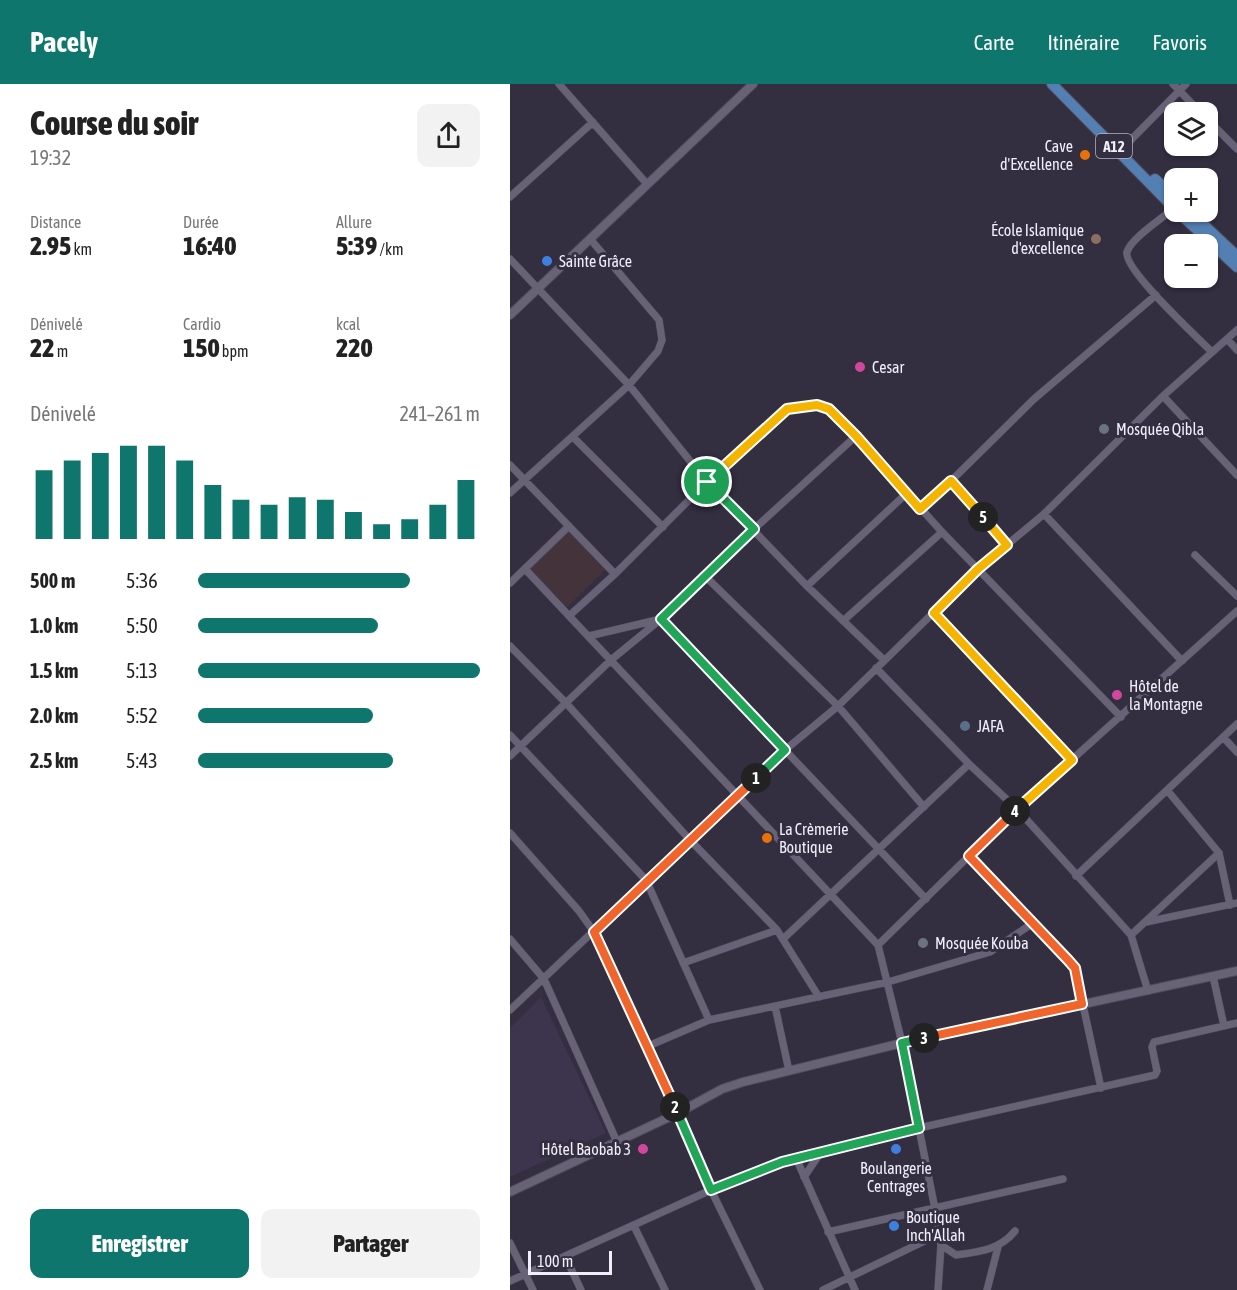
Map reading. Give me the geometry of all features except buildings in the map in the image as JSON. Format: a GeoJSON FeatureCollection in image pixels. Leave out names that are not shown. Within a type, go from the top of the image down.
{"type":"FeatureCollection","features":[{"type":"Feature","properties":{"kind":"main road","name":"A12"},"geometry":{"type":"LineString","coordinates":[[1052,84],[1164,188]]}},
{"type":"Feature","properties":{"kind":"main road","name":"A12"},"geometry":{"type":"LineString","coordinates":[[1057,84],[1164,196]]}},
{"type":"Feature","properties":{"kind":"main road","name":"A12"},"geometry":{"type":"LineString","coordinates":[[1190,222],[1237,267]]}},
{"type":"Feature","properties":{"kind":"main road"},"geometry":{"type":"LineString","coordinates":[[1201,222],[1237,256]]}},
{"type":"Feature","properties":{"kind":"street"},"geometry":{"type":"LineString","coordinates":[[559,84],[647,184]]}},
{"type":"Feature","properties":{"kind":"street"},"geometry":{"type":"LineString","coordinates":[[510,315],[753,84]]}},
{"type":"Feature","properties":{"kind":"street"},"geometry":{"type":"LineString","coordinates":[[1173,84],[1190,102]]}},
{"type":"Feature","properties":{"kind":"street"},"geometry":{"type":"LineString","coordinates":[[1121,150],[1186,84]]}},
{"type":"Feature","properties":{"kind":"street"},"geometry":{"type":"LineString","coordinates":[[510,197],[593,122]]}},
{"type":"Feature","properties":{"kind":"street"},"geometry":{"type":"LineString","coordinates":[[1218,130],[1237,149]]}},
{"type":"Feature","properties":{"kind":"street"},"geometry":{"type":"LineString","coordinates":[[1164,218],[1133,241],[1128,249],[1127,257],[1132,268],[1156,295],[1212,352]]}},
{"type":"Feature","properties":{"kind":"street"},"geometry":{"type":"LineString","coordinates":[[510,493],[629,385],[658,351],[662,340],[659,320],[591,240]]}},
{"type":"Feature","properties":{"kind":"street"},"geometry":{"type":"LineString","coordinates":[[510,259],[629,385],[707,482],[807,586],[884,660]]}},
{"type":"Feature","properties":{"kind":"street"},"geometry":{"type":"LineString","coordinates":[[920,509],[1034,399],[1156,295]]}},
{"type":"Feature","properties":{"kind":"street"},"geometry":{"type":"LineString","coordinates":[[510,1010],[785,750],[838,706],[978,569],[1044,514],[1163,396],[1237,330]]}},
{"type":"Feature","properties":{"kind":"street"},"geometry":{"type":"LineString","coordinates":[[1227,339],[1237,350]]}},
{"type":"Feature","properties":{"kind":"street"},"geometry":{"type":"LineString","coordinates":[[1163,396],[1237,475]]}},
{"type":"Feature","properties":{"kind":"street"},"geometry":{"type":"LineString","coordinates":[[569,616],[615,574],[707,482],[787,409],[817,405],[829,409],[856,436],[920,509],[1121,717]]}},
{"type":"Feature","properties":{"kind":"street"},"geometry":{"type":"LineString","coordinates":[[573,436],[663,527]]}},
{"type":"Feature","properties":{"kind":"street"},"geometry":{"type":"LineString","coordinates":[[510,756],[611,660],[661,619],[754,529],[856,436]]}},
{"type":"Feature","properties":{"kind":"street"},"geometry":{"type":"LineString","coordinates":[[510,465],[615,574]]}},
{"type":"Feature","properties":{"kind":"street"},"geometry":{"type":"LineString","coordinates":[[951,481],[1007,545]]}},
{"type":"Feature","properties":{"kind":"street"},"geometry":{"type":"LineString","coordinates":[[807,586],[908,493]]}},
{"type":"Feature","properties":{"kind":"street"},"geometry":{"type":"LineString","coordinates":[[1044,514],[1182,661]]}},
{"type":"Feature","properties":{"kind":"street"},"geometry":{"type":"LineString","coordinates":[[510,583],[569,526]]}},
{"type":"Feature","properties":{"kind":"street"},"geometry":{"type":"LineString","coordinates":[[843,621],[942,532]]}},
{"type":"Feature","properties":{"kind":"street"},"geometry":{"type":"LineString","coordinates":[[1195,555],[1237,596]]}},
{"type":"Feature","properties":{"kind":"street"},"geometry":{"type":"LineString","coordinates":[[525,569],[878,945],[902,1043],[935,1209],[941,1245],[938,1290]]}},
{"type":"Feature","properties":{"kind":"street"},"geometry":{"type":"LineString","coordinates":[[705,576],[838,706],[924,807]]}},
{"type":"Feature","properties":{"kind":"street"},"geometry":{"type":"LineString","coordinates":[[878,945],[1017,809],[1237,611]]}},
{"type":"Feature","properties":{"kind":"street"},"geometry":{"type":"LineString","coordinates":[[934,613],[1072,760]]}},
{"type":"Feature","properties":{"kind":"street"},"geometry":{"type":"LineString","coordinates":[[589,636],[661,619]]}},
{"type":"Feature","properties":{"kind":"street"},"geometry":{"type":"LineString","coordinates":[[661,619],[926,898]]}},
{"type":"Feature","properties":{"kind":"street"},"geometry":{"type":"LineString","coordinates":[[510,646],[777,930],[819,997]]}},
{"type":"Feature","properties":{"kind":"street"},"geometry":{"type":"LineString","coordinates":[[876,668],[969,764],[1017,809],[1131,935],[1148,991]]}},
{"type":"Feature","properties":{"kind":"street"},"geometry":{"type":"LineString","coordinates":[[1076,876],[1237,724]]}},
{"type":"Feature","properties":{"kind":"street"},"geometry":{"type":"LineString","coordinates":[[510,735],[646,880],[709,1020]]}},
{"type":"Feature","properties":{"kind":"street"},"geometry":{"type":"LineString","coordinates":[[1223,737],[1237,752]]}},
{"type":"Feature","properties":{"kind":"street"},"geometry":{"type":"LineString","coordinates":[[783,939],[969,764]]}},
{"type":"Feature","properties":{"kind":"street"},"geometry":{"type":"LineString","coordinates":[[1146,922],[1233,904],[1219,853],[1167,790]]}},
{"type":"Feature","properties":{"kind":"street"},"geometry":{"type":"LineString","coordinates":[[510,833],[579,911],[594,932],[711,1190],[760,1290]]}},
{"type":"Feature","properties":{"kind":"street"},"geometry":{"type":"LineString","coordinates":[[1131,935],[1219,853]]}},
{"type":"Feature","properties":{"kind":"street"},"geometry":{"type":"LineString","coordinates":[[969,856],[1075,968],[1101,1088]]}},
{"type":"Feature","properties":{"kind":"street"},"geometry":{"type":"LineString","coordinates":[[646,1047],[709,1020],[888,982],[990,952],[1033,923]]}},
{"type":"Feature","properties":{"kind":"street"},"geometry":{"type":"LineString","coordinates":[[683,963],[777,930]]}},
{"type":"Feature","properties":{"kind":"street"},"geometry":{"type":"LineString","coordinates":[[510,939],[544,979],[617,1142]]}},
{"type":"Feature","properties":{"kind":"street"},"geometry":{"type":"LineString","coordinates":[[510,1192],[678,1113],[722,1089],[743,1082],[902,1043],[1237,971]]}},
{"type":"Feature","properties":{"kind":"street"},"geometry":{"type":"LineString","coordinates":[[1213,976],[1224,1026]]}},
{"type":"Feature","properties":{"kind":"street"},"geometry":{"type":"LineString","coordinates":[[775,1006],[789,1071]]}},
{"type":"Feature","properties":{"kind":"street"},"geometry":{"type":"LineString","coordinates":[[510,1281],[711,1190],[796,1158],[1155,1075],[1157,1071],[1152,1047],[1154,1042],[1237,1023]]}},
{"type":"Feature","properties":{"kind":"street"},"geometry":{"type":"LineString","coordinates":[[804,1177],[821,1152]]}},
{"type":"Feature","properties":{"kind":"street"},"geometry":{"type":"LineString","coordinates":[[796,1158],[855,1290]]}},
{"type":"Feature","properties":{"kind":"street"},"geometry":{"type":"LineString","coordinates":[[828,1232],[1063,1179]]}},
{"type":"Feature","properties":{"kind":"street"},"geometry":{"type":"LineString","coordinates":[[634,1226],[665,1290]]}},
{"type":"Feature","properties":{"kind":"street"},"geometry":{"type":"LineString","coordinates":[[941,1245],[956,1255],[998,1247],[1015,1231]]}},
{"type":"Feature","properties":{"kind":"street"},"geometry":{"type":"LineString","coordinates":[[823,1290],[939,1234]]}},
{"type":"Feature","properties":{"kind":"street"},"geometry":{"type":"LineString","coordinates":[[510,1243],[533,1290]]}},
{"type":"Feature","properties":{"kind":"street"},"geometry":{"type":"LineString","coordinates":[[987,1290],[998,1247]]}},
{"type":"Feature","properties":{"kind":"street"},"geometry":{"type":"LineString","coordinates":[[565,1256],[581,1290]]}},
{"type":"Feature","properties":{"kind":"shaded area"},"geometry":{"type":"Polygon","coordinates":[[[568,531],[606,569],[567,607],[529,569],[568,531]]]}},
{"type":"Feature","properties":{"kind":"shaded area"},"geometry":{"type":"Polygon","coordinates":[[[541,997],[606,1133],[510,1177],[510,1028],[541,997]]]}},
{"type":"Feature","properties":{"kind":"place","name":"Cave d'Excellence"},"geometry":{"type":"Point","coordinates":[1085,155]}},
{"type":"Feature","properties":{"kind":"place","name":"École Islamique d'excellence"},"geometry":{"type":"Point","coordinates":[1096,239]}},
{"type":"Feature","properties":{"kind":"place","name":"Sainte Grâce"},"geometry":{"type":"Point","coordinates":[547,261]}},
{"type":"Feature","properties":{"kind":"place","name":"Cesar"},"geometry":{"type":"Point","coordinates":[860,367]}},
{"type":"Feature","properties":{"kind":"place","name":"Mosquée Qibla"},"geometry":{"type":"Point","coordinates":[1104,429]}},
{"type":"Feature","properties":{"kind":"place","name":"Hôtel de la Montagne"},"geometry":{"type":"Point","coordinates":[1117,695]}},
{"type":"Feature","properties":{"kind":"place","name":"JAFA"},"geometry":{"type":"Point","coordinates":[965,726]}},
{"type":"Feature","properties":{"kind":"place","name":"La Crèmerie Boutique"},"geometry":{"type":"Point","coordinates":[767,838]}},
{"type":"Feature","properties":{"kind":"place","name":"Mosquée Kouba"},"geometry":{"type":"Point","coordinates":[923,943]}},
{"type":"Feature","properties":{"kind":"place","name":"Hôtel Baobab 3"},"geometry":{"type":"Point","coordinates":[643,1149]}},
{"type":"Feature","properties":{"kind":"place","name":"Boulangerie Centrages"},"geometry":{"type":"Point","coordinates":[896,1149]}},
{"type":"Feature","properties":{"kind":"place","name":"Boutique Inch'Allah"},"geometry":{"type":"Point","coordinates":[894,1226]}},
{"type":"Feature","properties":{"kind":"route"},"geometry":{"type":"LineString","coordinates":[[817,405],[829,409],[856,436],[920,509],[951,481],[1007,545],[978,569],[934,613],[1072,760],[969,856],[1075,968],[1082,1004],[902,1043],[919,1128],[782,1162],[711,1190],[594,932],[785,750],[661,619],[754,529],[707,482],[787,409],[817,405]]}}]}
